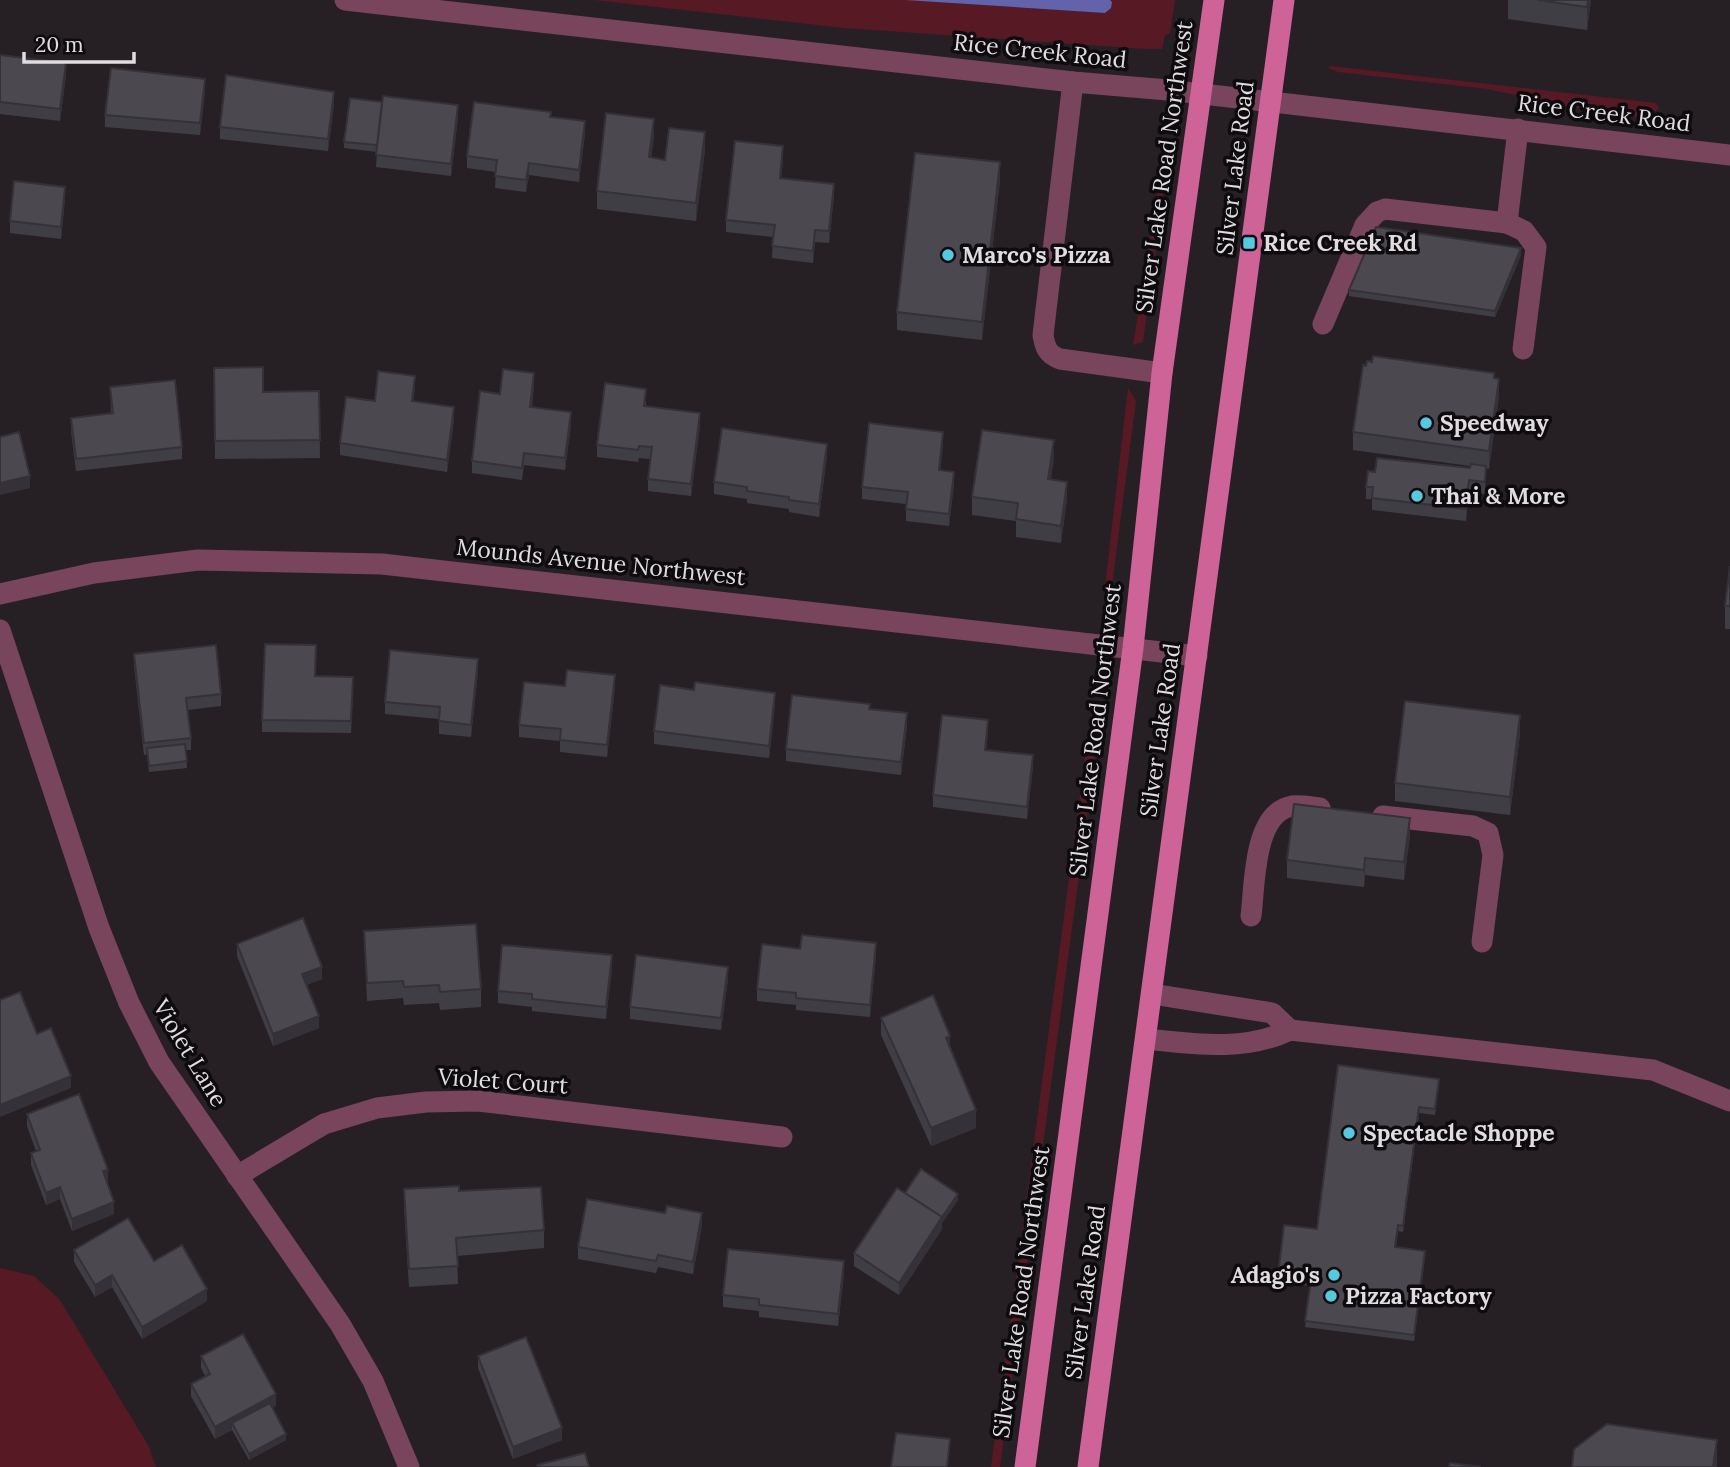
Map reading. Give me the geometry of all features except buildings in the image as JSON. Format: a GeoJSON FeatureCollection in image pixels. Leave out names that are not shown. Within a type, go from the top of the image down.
{"type":"FeatureCollection","features":[{"type":"Feature","properties":{"kind":"main road","name":"Silver Lake Road Northwest"},"geometry":{"type":"LineString","coordinates":[[1025,1467],[1133,648],[1162,373],[1214,0]]}},
{"type":"Feature","properties":{"kind":"main road","name":"Silver Lake Road"},"geometry":{"type":"LineString","coordinates":[[1088,1467],[1284,0]]}},
{"type":"Feature","properties":{"kind":"street","name":"Rice Creek Road"},"geometry":{"type":"LineString","coordinates":[[345,0],[1518,129],[1730,155]]}},
{"type":"Feature","properties":{"kind":"street"},"geometry":{"type":"LineString","coordinates":[[1073,82],[1043,335],[1045,347],[1051,355],[1060,359],[1162,373]]}},
{"type":"Feature","properties":{"kind":"street"},"geometry":{"type":"LineString","coordinates":[[1507,223],[1518,129]]}},
{"type":"Feature","properties":{"kind":"street"},"geometry":{"type":"LineString","coordinates":[[1323,324],[1365,225],[1377,212],[1385,209],[1507,223],[1524,231],[1536,247],[1523,349]]}},
{"type":"Feature","properties":{"kind":"street","name":"Mounds Avenue Northwest"},"geometry":{"type":"LineString","coordinates":[[0,594],[94,573],[198,560],[382,564],[1197,656]]}},
{"type":"Feature","properties":{"kind":"street","name":"Violet Lane"},"geometry":{"type":"LineString","coordinates":[[0,630],[99,928],[129,1003],[159,1062],[340,1324],[373,1381],[409,1467]]}},
{"type":"Feature","properties":{"kind":"street"},"geometry":{"type":"LineString","coordinates":[[1251,916],[1262,838],[1275,815],[1293,806],[1342,811]]}},
{"type":"Feature","properties":{"kind":"street"},"geometry":{"type":"LineString","coordinates":[[1368,814],[1473,826],[1488,833],[1493,855],[1482,942]]}},
{"type":"Feature","properties":{"kind":"street"},"geometry":{"type":"LineString","coordinates":[[1152,994],[1272,1013],[1290,1030]]}},
{"type":"Feature","properties":{"kind":"street"},"geometry":{"type":"LineString","coordinates":[[1146,1039],[1204,1045],[1255,1043],[1268,1041],[1290,1030],[1653,1070],[1730,1101]]}},
{"type":"Feature","properties":{"kind":"street","name":"Violet Court"},"geometry":{"type":"LineString","coordinates":[[237,1176],[324,1124],[377,1108],[426,1102],[478,1101],[782,1138]]}},
{"type":"Feature","properties":{"kind":"shaded area"},"geometry":{"type":"Polygon","coordinates":[[[594,0],[905,0],[1105,13],[1112,2],[1110,0],[1175,0],[1170,33],[1165,35],[1162,49],[1146,49],[844,28],[594,0]]]}},
{"type":"Feature","properties":{"kind":"shaded area"},"geometry":{"type":"Polygon","coordinates":[[[905,0],[1112,2],[1111,8],[1105,13],[905,0]]]}},
{"type":"Feature","properties":{"kind":"shaded area"},"geometry":{"type":"Polygon","coordinates":[[[1330,66],[1656,103],[1659,109],[1641,118],[1596,112],[1487,89],[1338,72],[1328,68],[1330,66]]]}},
{"type":"Feature","properties":{"kind":"shaded area"},"geometry":{"type":"Polygon","coordinates":[[[1162,165],[1167,165],[1143,342],[1133,345],[1162,165]]]}},
{"type":"Feature","properties":{"kind":"shaded area"},"geometry":{"type":"Polygon","coordinates":[[[1128,388],[1136,401],[1110,601],[1104,595],[1128,388]]]}},
{"type":"Feature","properties":{"kind":"shaded area"},"geometry":{"type":"Polygon","coordinates":[[[1092,705],[1098,705],[1099,726],[1000,1467],[991,1467],[1092,705]]]}},
{"type":"Feature","properties":{"kind":"shaded area"},"geometry":{"type":"Polygon","coordinates":[[[0,1268],[34,1276],[60,1300],[148,1445],[156,1467],[0,1467],[0,1268]]]}},
{"type":"Feature","properties":{"kind":"place","name":"Rice Creek Rd"},"geometry":{"type":"Point","coordinates":[1249,243]}},
{"type":"Feature","properties":{"kind":"place","name":"Marco's Pizza"},"geometry":{"type":"Point","coordinates":[948,255]}},
{"type":"Feature","properties":{"kind":"place","name":"Speedway"},"geometry":{"type":"Point","coordinates":[1426,423]}},
{"type":"Feature","properties":{"kind":"place","name":"Thai & More"},"geometry":{"type":"Point","coordinates":[1417,496]}},
{"type":"Feature","properties":{"kind":"place","name":"Spectacle Shoppe"},"geometry":{"type":"Point","coordinates":[1349,1133]}},
{"type":"Feature","properties":{"kind":"place","name":"Adagio's"},"geometry":{"type":"Point","coordinates":[1334,1275]}},
{"type":"Feature","properties":{"kind":"place","name":"Pizza Factory"},"geometry":{"type":"Point","coordinates":[1331,1296]}}]}
